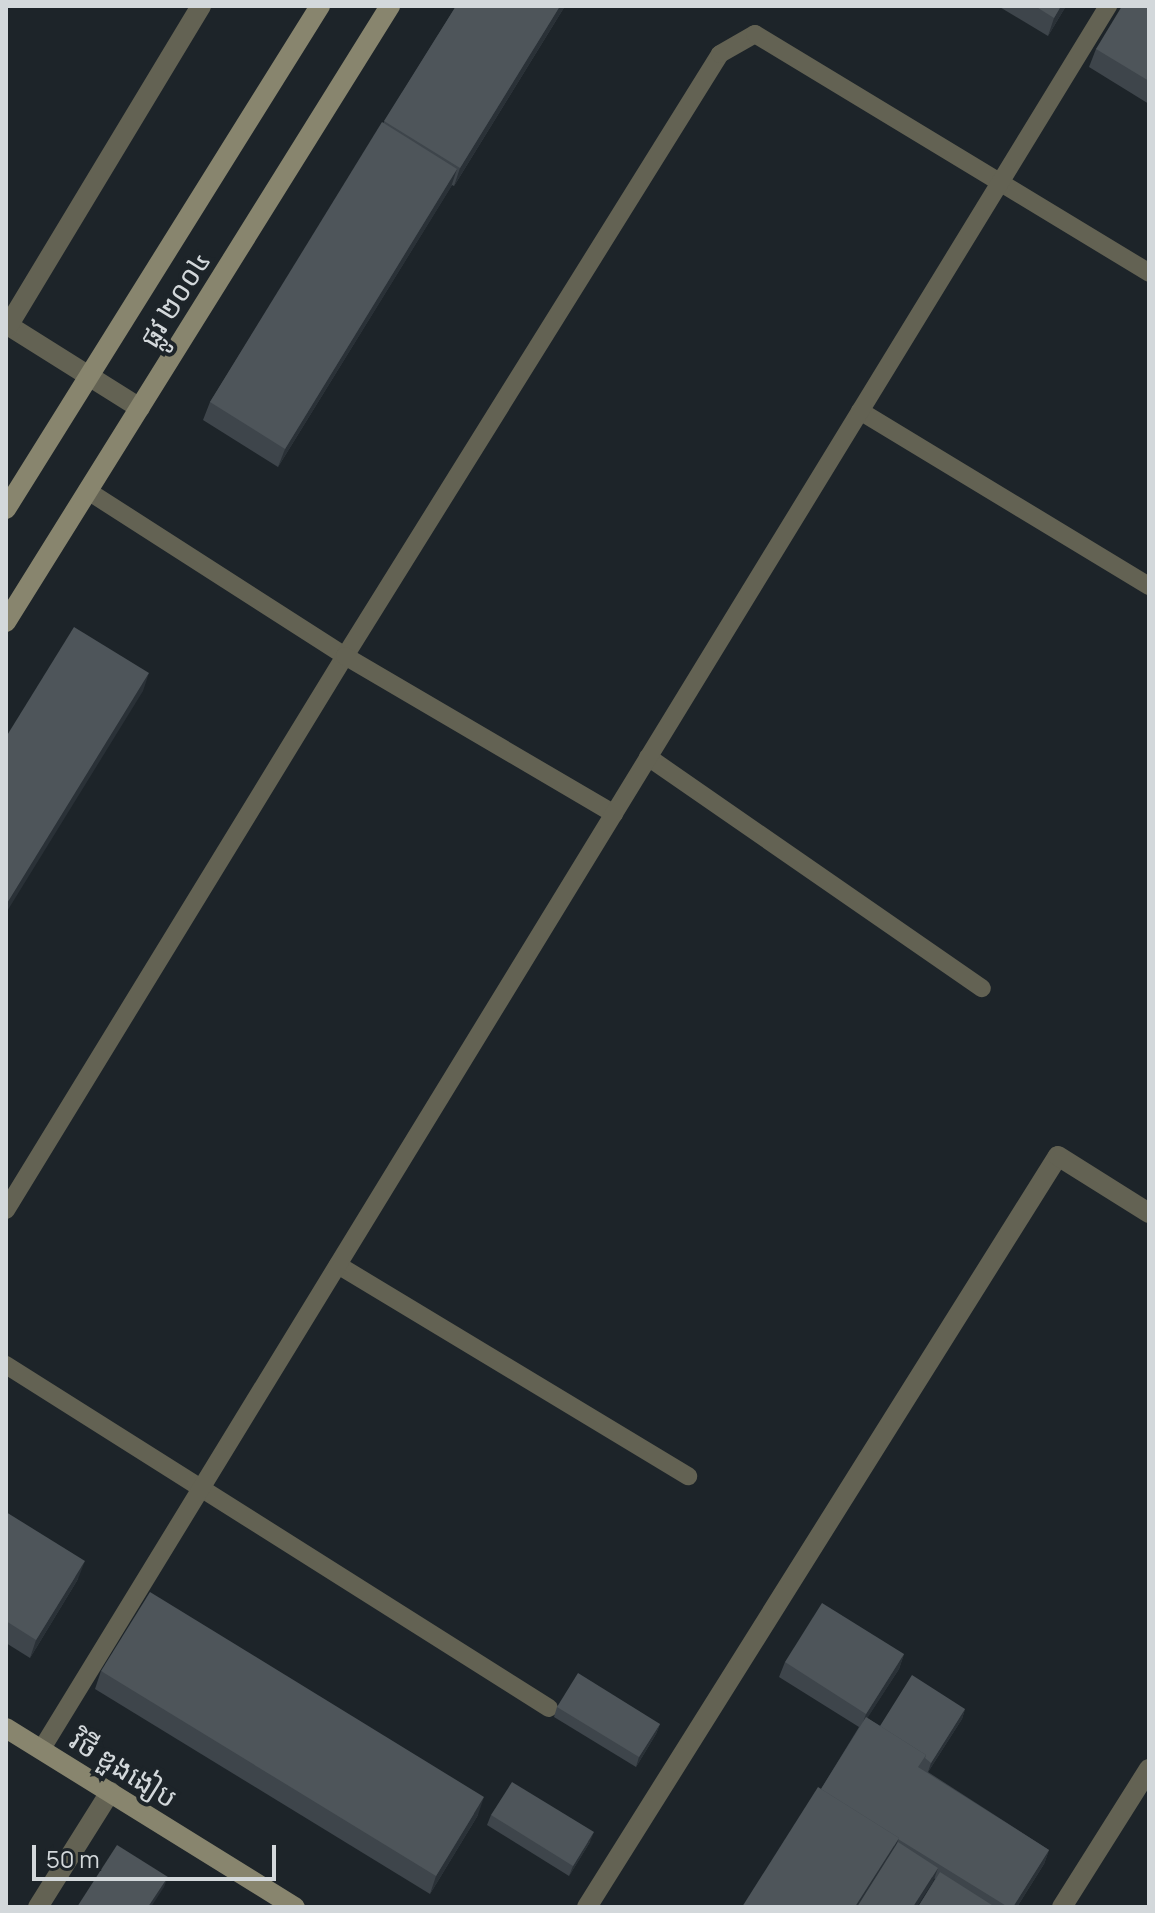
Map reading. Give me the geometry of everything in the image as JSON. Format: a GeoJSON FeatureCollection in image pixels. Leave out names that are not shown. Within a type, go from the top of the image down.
{"type":"FeatureCollection","features":[{"type":"Feature","properties":{"kind":"main road","name":"ផ្លូវ ២០០៤"},"geometry":{"type":"LineString","coordinates":[[6,509],[320,6]]}},
{"type":"Feature","properties":{"kind":"main road","name":"ផ្លូវ ២០០៤"},"geometry":{"type":"LineString","coordinates":[[6,622],[390,6]]}},
{"type":"Feature","properties":{"kind":"main road","name":"វិថី ឌួងងៀប"},"geometry":{"type":"LineString","coordinates":[[6,1728],[295,1907]]}},
{"type":"Feature","properties":{"kind":"street"},"geometry":{"type":"LineString","coordinates":[[140,408],[7,325],[201,6]]}},
{"type":"Feature","properties":{"kind":"street"},"geometry":{"type":"LineString","coordinates":[[587,1907],[1058,1156],[1149,1213]]}},
{"type":"Feature","properties":{"kind":"street"},"geometry":{"type":"LineString","coordinates":[[1062,1907],[1149,1769]]}},
{"type":"Feature","properties":{"kind":"street"},"geometry":{"type":"LineString","coordinates":[[38,1907],[110,1792]]}},
{"type":"Feature","properties":{"kind":"lane"},"geometry":{"type":"LineString","coordinates":[[41,1750],[1108,6]]}},
{"type":"Feature","properties":{"kind":"lane"},"geometry":{"type":"LineString","coordinates":[[6,1210],[345,656],[720,54],[737,38],[755,34],[783,47],[1002,179],[1149,273]]}},
{"type":"Feature","properties":{"kind":"lane"},"geometry":{"type":"LineString","coordinates":[[860,411],[1149,586]]}},
{"type":"Feature","properties":{"kind":"lane"},"geometry":{"type":"LineString","coordinates":[[88,491],[345,656],[614,814]]}},
{"type":"Feature","properties":{"kind":"lane"},"geometry":{"type":"LineString","coordinates":[[648,757],[982,988]]}},
{"type":"Feature","properties":{"kind":"lane"},"geometry":{"type":"LineString","coordinates":[[338,1265],[688,1476]]}},
{"type":"Feature","properties":{"kind":"lane"},"geometry":{"type":"LineString","coordinates":[[6,1365],[200,1491],[549,1708]]}},
{"type":"Feature","properties":{"kind":"building"},"geometry":{"type":"Polygon","coordinates":[[[456,6],[560,6],[460,168],[384,121],[456,6]]]}},
{"type":"Feature","properties":{"kind":"building"},"geometry":{"type":"Polygon","coordinates":[[[1035,6],[1061,6],[1054,18],[1035,6]]]}},
{"type":"Feature","properties":{"kind":"building"},"geometry":{"type":"Polygon","coordinates":[[[1122,6],[1149,6],[1149,81],[1096,49],[1122,6]]]}},
{"type":"Feature","properties":{"kind":"building"},"geometry":{"type":"Polygon","coordinates":[[[382,122],[457,169],[285,449],[210,402],[382,122]]]}},
{"type":"Feature","properties":{"kind":"building"},"geometry":{"type":"Polygon","coordinates":[[[74,627],[149,673],[6,905],[6,737],[74,627]]]}},
{"type":"Feature","properties":{"kind":"building"},"geometry":{"type":"Polygon","coordinates":[[[6,1512],[85,1561],[36,1640],[6,1621],[6,1512]]]}},
{"type":"Feature","properties":{"kind":"building"},"geometry":{"type":"Polygon","coordinates":[[[150,1592],[484,1797],[436,1876],[101,1671],[150,1592]]]}},
{"type":"Feature","properties":{"kind":"building"},"geometry":{"type":"Polygon","coordinates":[[[822,1603],[904,1654],[866,1714],[785,1662],[822,1603]]]}},
{"type":"Feature","properties":{"kind":"building"},"geometry":{"type":"Polygon","coordinates":[[[578,1673],[660,1724],[639,1757],[557,1707],[578,1673]]]}},
{"type":"Feature","properties":{"kind":"building"},"geometry":{"type":"Polygon","coordinates":[[[912,1675],[965,1709],[931,1763],[925,1758],[926,1755],[880,1726],[912,1675]]]}},
{"type":"Feature","properties":{"kind":"building"},"geometry":{"type":"Polygon","coordinates":[[[866,1717],[926,1755],[918,1767],[1049,1850],[1013,1907],[1008,1907],[821,1789],[866,1717]]]}},
{"type":"Feature","properties":{"kind":"building"},"geometry":{"type":"Polygon","coordinates":[[[512,1782],[594,1832],[573,1866],[491,1815],[512,1782]]]}},
{"type":"Feature","properties":{"kind":"building"},"geometry":{"type":"Polygon","coordinates":[[[818,1787],[899,1838],[855,1907],[742,1907],[818,1787]]]}},
{"type":"Feature","properties":{"kind":"building"},"geometry":{"type":"Polygon","coordinates":[[[898,1842],[938,1868],[913,1907],[857,1907],[898,1842]]]}},
{"type":"Feature","properties":{"kind":"building"},"geometry":{"type":"Polygon","coordinates":[[[117,1845],[168,1877],[148,1907],[77,1907],[117,1845]]]}},
{"type":"Feature","properties":{"kind":"building"},"geometry":{"type":"Polygon","coordinates":[[[940,1872],[995,1907],[918,1907],[940,1872]]]}}]}
